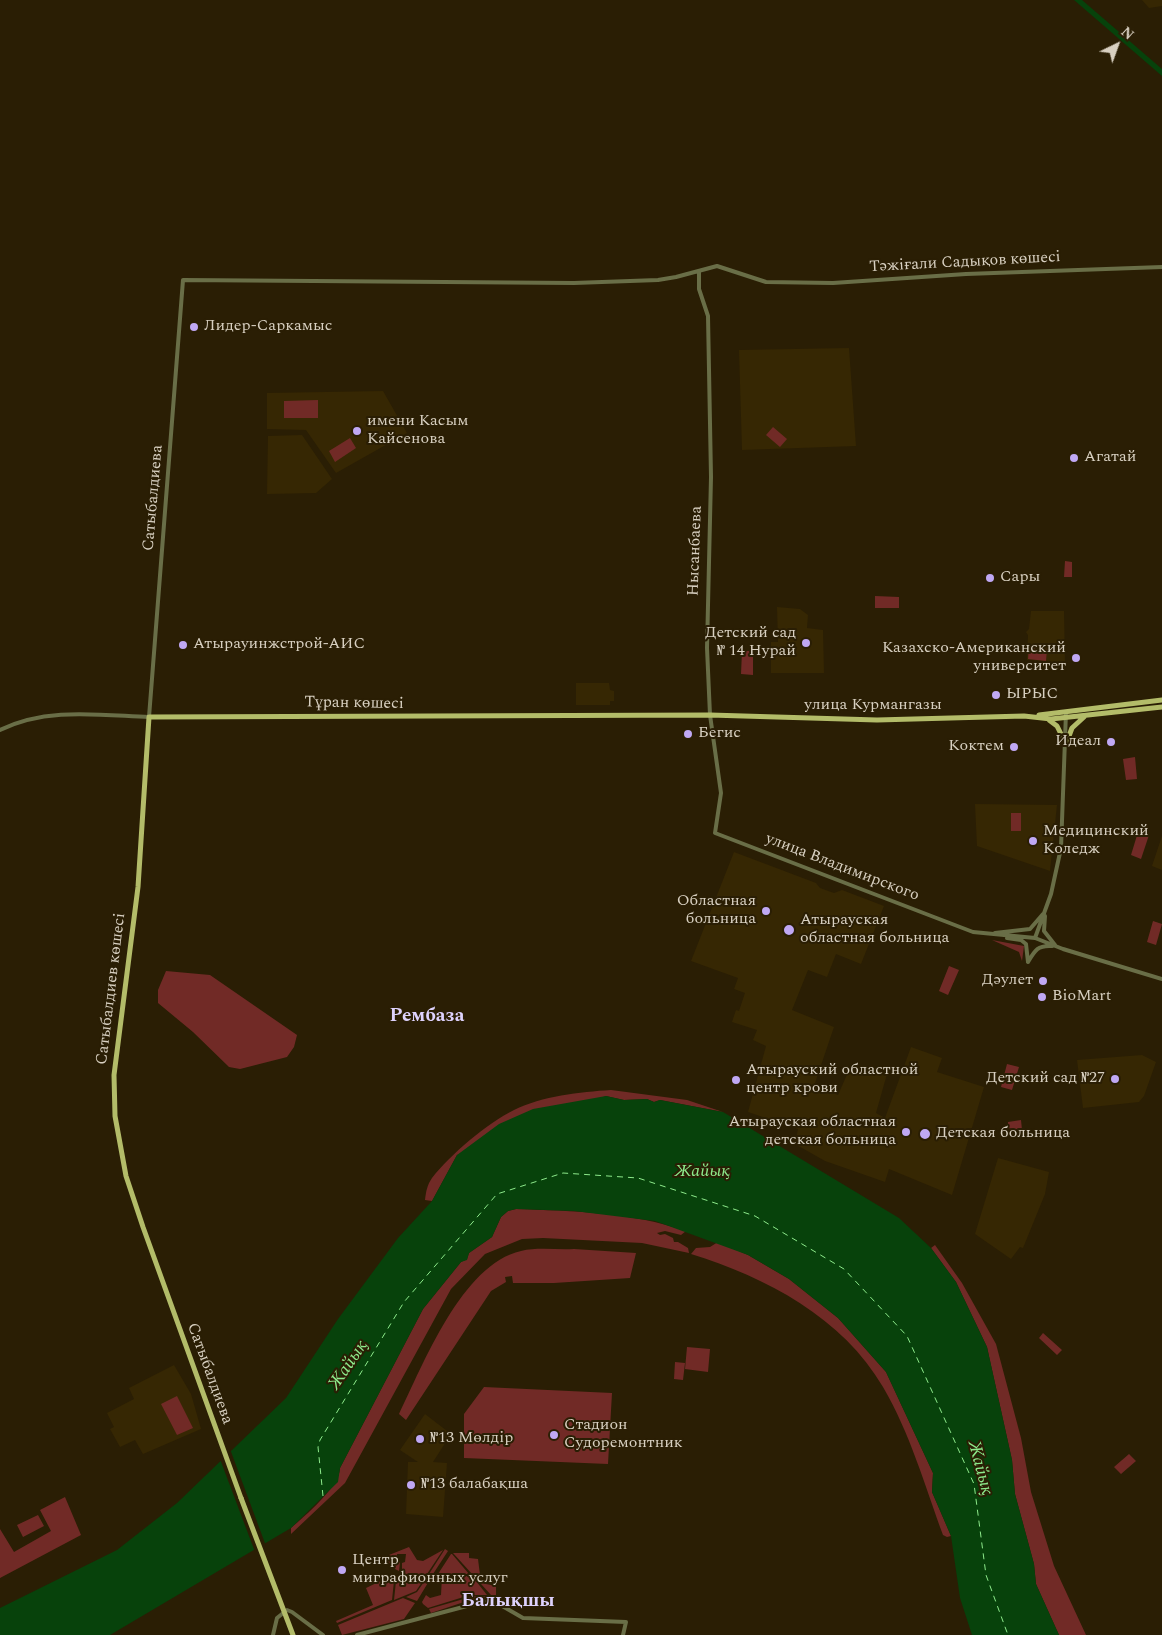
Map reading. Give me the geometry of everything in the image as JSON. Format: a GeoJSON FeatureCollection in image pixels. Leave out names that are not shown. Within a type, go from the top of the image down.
{"type":"FeatureCollection","features":[{"type":"Feature","properties":{"kind":"main road","name":"улица Курмангазы"},"geometry":{"type":"LineString","coordinates":[[710,715],[877,720],[1036,716],[1162,700]]}},
{"type":"Feature","properties":{"kind":"main road","name":"улица Курмангазы"},"geometry":{"type":"LineString","coordinates":[[1036,716],[1066,718],[1162,707]]}},
{"type":"Feature","properties":{"kind":"main road","name":"Тұран көшесі"},"geometry":{"type":"LineString","coordinates":[[149,717],[710,715]]}},
{"type":"Feature","properties":{"kind":"main road"},"geometry":{"type":"LineString","coordinates":[[1066,744],[1074,724],[1086,716]]}},
{"type":"Feature","properties":{"kind":"main road","name":"Сатыбалдиев көшесі"},"geometry":{"type":"LineString","coordinates":[[149,717],[138,886],[114,1075],[115,1116],[124,1168],[153,1259]]}},
{"type":"Feature","properties":{"kind":"main road"},"geometry":{"type":"LineString","coordinates":[[1046,718],[1057,726],[1066,744]]}},
{"type":"Feature","properties":{"kind":"main road","name":"Сатыбалдиева"},"geometry":{"type":"LineString","coordinates":[[153,1259],[293,1635]]}},
{"type":"Feature","properties":{"kind":"street","name":"Тәжіғали Садықов көшесі"},"geometry":{"type":"LineString","coordinates":[[183,280],[574,283],[658,280],[716,266],[769,282],[833,283],[966,274],[1162,267]]}},
{"type":"Feature","properties":{"kind":"street","name":"Нысанбаева"},"geometry":{"type":"LineString","coordinates":[[699,270],[699,289],[708,316],[711,477],[707,631],[710,715],[721,793],[715,833]]}},
{"type":"Feature","properties":{"kind":"street","name":"Сатыбалдиева"},"geometry":{"type":"LineString","coordinates":[[149,717],[183,280]]}},
{"type":"Feature","properties":{"kind":"street"},"geometry":{"type":"LineString","coordinates":[[1035,938],[1046,912],[1056,877],[1060,848],[1066,712]]}},
{"type":"Feature","properties":{"kind":"street","name":"Тұран көшесі"},"geometry":{"type":"LineString","coordinates":[[0,730],[14,722],[64,713],[149,717]]}},
{"type":"Feature","properties":{"kind":"street","name":"улица Владимирского"},"geometry":{"type":"LineString","coordinates":[[715,833],[974,932],[1035,938],[1057,947],[1162,979]]}},
{"type":"Feature","properties":{"kind":"street"},"geometry":{"type":"LineString","coordinates":[[993,934],[1000,931],[1030,929],[1046,912]]}},
{"type":"Feature","properties":{"kind":"street"},"geometry":{"type":"LineString","coordinates":[[1046,912],[1044,931],[1057,947]]}},
{"type":"Feature","properties":{"kind":"street"},"geometry":{"type":"LineString","coordinates":[[993,934],[1021,940],[1026,944],[1028,962],[1036,948],[1042,945],[1057,947]]}},
{"type":"Feature","properties":{"kind":"street"},"geometry":{"type":"LineString","coordinates":[[357,1635],[474,1602],[497,1603],[522,1618],[626,1622],[623,1635]]}},
{"type":"Feature","properties":{"kind":"street"},"geometry":{"type":"LineString","coordinates":[[273,1635],[276,1618],[287,1610],[317,1633],[323,1635]]}},
{"type":"Feature","properties":{"kind":"shaded area"},"geometry":{"type":"Polygon","coordinates":[[[1142,0],[1162,0],[1162,6],[1149,8],[1142,0]]]}},
{"type":"Feature","properties":{"kind":"shaded area"},"geometry":{"type":"Polygon","coordinates":[[[849,348],[856,446],[742,450],[739,350],[849,348]]]}},
{"type":"Feature","properties":{"kind":"shaded area","name":"имени Касым Кайсенова"},"geometry":{"type":"Polygon","coordinates":[[[383,391],[407,433],[336,473],[306,430],[267,429],[267,393],[383,391]]]}},
{"type":"Feature","properties":{"kind":"shaded area"},"geometry":{"type":"Polygon","coordinates":[[[318,400],[318,418],[284,418],[284,401],[318,400]]]}},
{"type":"Feature","properties":{"kind":"shaded area"},"geometry":{"type":"Polygon","coordinates":[[[773,427],[787,439],[780,447],[766,435],[773,427]]]}},
{"type":"Feature","properties":{"kind":"shaded area"},"geometry":{"type":"Polygon","coordinates":[[[302,435],[332,479],[316,493],[267,494],[268,436],[302,435]]]}},
{"type":"Feature","properties":{"kind":"shaded area"},"geometry":{"type":"Polygon","coordinates":[[[350,438],[356,448],[335,462],[329,451],[350,438]]]}},
{"type":"Feature","properties":{"kind":"shaded area"},"geometry":{"type":"Polygon","coordinates":[[[1065,561],[1072,562],[1072,577],[1064,577],[1065,561]]]}},
{"type":"Feature","properties":{"kind":"shaded area"},"geometry":{"type":"Polygon","coordinates":[[[875,596],[899,597],[899,608],[875,608],[875,596]]]}},
{"type":"Feature","properties":{"kind":"shaded area"},"geometry":{"type":"Polygon","coordinates":[[[777,607],[800,609],[808,615],[807,628],[823,630],[824,673],[771,673],[771,642],[778,642],[777,607]]]}},
{"type":"Feature","properties":{"kind":"shaded area"},"geometry":{"type":"Polygon","coordinates":[[[1031,611],[1064,611],[1065,663],[1053,666],[1050,661],[1027,660],[1028,635],[1026,632],[1029,629],[1031,611]]]}},
{"type":"Feature","properties":{"kind":"shaded area"},"geometry":{"type":"Polygon","coordinates":[[[1029,647],[1047,649],[1046,661],[1028,659],[1029,647]]]}},
{"type":"Feature","properties":{"kind":"shaded area"},"geometry":{"type":"Polygon","coordinates":[[[742,651],[753,651],[753,675],[741,674],[742,651]]]}},
{"type":"Feature","properties":{"kind":"shaded area"},"geometry":{"type":"Polygon","coordinates":[[[576,683],[609,683],[610,690],[614,691],[614,701],[610,701],[610,705],[576,705],[576,683]]]}},
{"type":"Feature","properties":{"kind":"shaded area"},"geometry":{"type":"Polygon","coordinates":[[[1135,757],[1137,779],[1126,780],[1123,759],[1135,757]]]}},
{"type":"Feature","properties":{"kind":"shaded area"},"geometry":{"type":"Polygon","coordinates":[[[975,804],[1057,805],[1050,871],[977,846],[975,804]]]}},
{"type":"Feature","properties":{"kind":"shaded area"},"geometry":{"type":"Polygon","coordinates":[[[1011,813],[1021,813],[1021,831],[1011,831],[1011,813]]]}},
{"type":"Feature","properties":{"kind":"shaded area"},"geometry":{"type":"Polygon","coordinates":[[[1138,832],[1149,835],[1141,859],[1131,855],[1138,832]]]}},
{"type":"Feature","properties":{"kind":"shaded area"},"geometry":{"type":"Polygon","coordinates":[[[1162,836],[1162,870],[1152,866],[1162,836]]]}},
{"type":"Feature","properties":{"kind":"shaded area"},"geometry":{"type":"Polygon","coordinates":[[[734,852],[816,883],[820,888],[834,893],[842,890],[884,906],[861,964],[836,954],[827,977],[808,970],[792,1010],[834,1027],[814,1086],[838,1095],[852,1063],[887,1074],[876,1113],[885,1118],[911,1047],[942,1058],[937,1072],[984,1087],[952,1195],[889,1169],[885,1182],[825,1161],[795,1144],[798,1129],[748,1112],[766,1046],[753,1040],[757,1030],[732,1022],[736,1010],[739,1011],[745,993],[734,989],[738,978],[691,961],[734,852]]]}},
{"type":"Feature","properties":{"kind":"shaded area"},"geometry":{"type":"Polygon","coordinates":[[[1153,921],[1162,924],[1156,945],[1147,942],[1153,921]]]}},
{"type":"Feature","properties":{"kind":"shaded area"},"geometry":{"type":"Polygon","coordinates":[[[992,940],[1024,946],[1022,961],[1019,952],[992,940]]]}},
{"type":"Feature","properties":{"kind":"shaded area"},"geometry":{"type":"Polygon","coordinates":[[[949,966],[959,970],[948,995],[939,991],[949,966]]]}},
{"type":"Feature","properties":{"kind":"shaded area"},"geometry":{"type":"Polygon","coordinates":[[[166,971],[210,975],[297,1035],[294,1047],[287,1057],[240,1069],[229,1067],[193,1032],[158,1003],[158,990],[166,971]]]}},
{"type":"Feature","properties":{"kind":"shaded area","name":"Детский сад №27"},"geometry":{"type":"Polygon","coordinates":[[[1142,1055],[1156,1062],[1144,1096],[1139,1102],[1083,1108],[1077,1060],[1142,1055]]]}},
{"type":"Feature","properties":{"kind":"shaded area"},"geometry":{"type":"Polygon","coordinates":[[[1007,1064],[1019,1067],[1012,1090],[1001,1087],[1007,1064]]]}},
{"type":"Feature","properties":{"kind":"shaded area"},"geometry":{"type":"Polygon","coordinates":[[[611,1090],[687,1100],[723,1112],[660,1100],[654,1102],[647,1099],[624,1100],[606,1096],[457,1155],[432,1201],[425,1200],[429,1183],[440,1169],[470,1140],[503,1116],[525,1105],[549,1098],[611,1090]]]}},
{"type":"Feature","properties":{"kind":"shaded area"},"geometry":{"type":"Polygon","coordinates":[[[1021,1120],[1022,1130],[1008,1128],[1008,1122],[1021,1120]]]}},
{"type":"Feature","properties":{"kind":"shaded area"},"geometry":{"type":"Polygon","coordinates":[[[998,1158],[1049,1172],[1045,1194],[1023,1248],[1020,1247],[1011,1259],[975,1234],[998,1158]]]}},
{"type":"Feature","properties":{"kind":"shaded area"},"geometry":{"type":"Polygon","coordinates":[[[516,1209],[623,1216],[665,1225],[686,1231],[681,1235],[665,1231],[657,1233],[673,1238],[674,1242],[678,1242],[688,1248],[689,1253],[642,1243],[543,1238],[522,1239],[485,1254],[451,1289],[345,1483],[291,1534],[291,1528],[321,1500],[334,1483],[423,1309],[461,1262],[467,1259],[469,1253],[492,1237],[501,1217],[508,1211],[516,1209]]]}},
{"type":"Feature","properties":{"kind":"shaded area"},"geometry":{"type":"Polygon","coordinates":[[[718,1242],[748,1255],[789,1279],[838,1318],[886,1372],[933,1473],[932,1492],[951,1536],[943,1535],[916,1460],[893,1405],[866,1362],[847,1340],[800,1303],[747,1275],[691,1254],[696,1248],[710,1247],[718,1242]]]}},
{"type":"Feature","properties":{"kind":"shaded area"},"geometry":{"type":"Polygon","coordinates":[[[935,1245],[962,1283],[996,1344],[1021,1438],[1031,1492],[1054,1566],[1086,1635],[1059,1635],[1036,1584],[1034,1564],[1015,1494],[1012,1460],[987,1347],[956,1282],[931,1248],[935,1245]]]}},
{"type":"Feature","properties":{"kind":"shaded area"},"geometry":{"type":"Polygon","coordinates":[[[574,1249],[636,1253],[630,1278],[554,1283],[513,1283],[512,1276],[505,1277],[506,1282],[491,1291],[406,1420],[399,1414],[447,1319],[463,1295],[480,1275],[500,1260],[521,1251],[574,1249]]]}},
{"type":"Feature","properties":{"kind":"shaded area"},"geometry":{"type":"Polygon","coordinates":[[[1043,1333],[1062,1350],[1057,1355],[1039,1338],[1043,1333]]]}},
{"type":"Feature","properties":{"kind":"shaded area"},"geometry":{"type":"Polygon","coordinates":[[[687,1347],[710,1349],[708,1372],[685,1369],[687,1347]]]}},
{"type":"Feature","properties":{"kind":"shaded area"},"geometry":{"type":"Polygon","coordinates":[[[675,1362],[685,1363],[683,1380],[674,1379],[675,1362]]]}},
{"type":"Feature","properties":{"kind":"shaded area"},"geometry":{"type":"Polygon","coordinates":[[[174,1365],[191,1394],[201,1429],[143,1454],[135,1440],[120,1447],[110,1429],[114,1427],[107,1413],[134,1399],[129,1388],[174,1365]]]}},
{"type":"Feature","properties":{"kind":"shaded area","name":"Стадион Судоремонтник"},"geometry":{"type":"Polygon","coordinates":[[[484,1387],[612,1393],[608,1464],[464,1458],[464,1414],[484,1387]]]}},
{"type":"Feature","properties":{"kind":"shaded area"},"geometry":{"type":"Polygon","coordinates":[[[177,1396],[193,1428],[177,1435],[161,1404],[177,1396]]]}},
{"type":"Feature","properties":{"kind":"shaded area"},"geometry":{"type":"Polygon","coordinates":[[[425,1414],[451,1434],[433,1462],[447,1463],[443,1517],[406,1514],[408,1462],[418,1462],[400,1450],[425,1414]]]}},
{"type":"Feature","properties":{"kind":"shaded area"},"geometry":{"type":"Polygon","coordinates":[[[1129,1454],[1136,1461],[1121,1474],[1114,1467],[1129,1454]]]}},
{"type":"Feature","properties":{"kind":"shaded area"},"geometry":{"type":"Polygon","coordinates":[[[65,1497],[81,1535],[0,1578],[0,1529],[14,1552],[51,1531],[40,1510],[65,1497]]]}},
{"type":"Feature","properties":{"kind":"shaded area"},"geometry":{"type":"Polygon","coordinates":[[[38,1515],[44,1526],[23,1537],[17,1525],[38,1515]]]}},
{"type":"Feature","properties":{"kind":"shaded area"},"geometry":{"type":"Polygon","coordinates":[[[409,1547],[417,1560],[423,1561],[443,1550],[427,1574],[402,1574],[402,1563],[405,1562],[406,1554],[397,1554],[397,1562],[400,1562],[399,1571],[384,1557],[409,1547]]]}},
{"type":"Feature","properties":{"kind":"shaded area"},"geometry":{"type":"Polygon","coordinates":[[[445,1549],[448,1551],[433,1574],[429,1574],[445,1549]]]}},
{"type":"Feature","properties":{"kind":"shaded area"},"geometry":{"type":"Polygon","coordinates":[[[453,1553],[469,1553],[469,1558],[478,1559],[481,1583],[496,1586],[496,1595],[491,1595],[453,1553]]]}},
{"type":"Feature","properties":{"kind":"shaded area"},"geometry":{"type":"Polygon","coordinates":[[[452,1554],[469,1574],[438,1574],[452,1554]]]}},
{"type":"Feature","properties":{"kind":"shaded area"},"geometry":{"type":"Polygon","coordinates":[[[401,1576],[426,1576],[416,1591],[394,1600],[396,1581],[401,1576]]]}},
{"type":"Feature","properties":{"kind":"shaded area"},"geometry":{"type":"Polygon","coordinates":[[[428,1576],[432,1576],[417,1601],[406,1597],[417,1592],[428,1576]]]}},
{"type":"Feature","properties":{"kind":"shaded area"},"geometry":{"type":"Polygon","coordinates":[[[442,1576],[450,1576],[450,1584],[462,1583],[462,1577],[454,1576],[472,1576],[487,1595],[470,1595],[428,1608],[422,1602],[426,1595],[430,1598],[441,1595],[442,1576]]]}},
{"type":"Feature","properties":{"kind":"shaded area"},"geometry":{"type":"Polygon","coordinates":[[[389,1577],[394,1581],[392,1600],[337,1623],[336,1621],[373,1605],[366,1588],[389,1577]]]}},
{"type":"Feature","properties":{"kind":"shaded area"},"geometry":{"type":"Polygon","coordinates":[[[474,1596],[488,1596],[490,1599],[473,1599],[431,1613],[429,1609],[474,1596]]]}},
{"type":"Feature","properties":{"kind":"shaded area"},"geometry":{"type":"Polygon","coordinates":[[[403,1598],[415,1603],[404,1619],[342,1635],[338,1625],[403,1598]]]}},
{"type":"Feature","properties":{"kind":"water"},"geometry":{"type":"Polygon","coordinates":[[[1074,0],[1082,0],[1162,69],[1162,76],[1074,0]]]}},
{"type":"Feature","properties":{"kind":"water","name":"Жайық"},"geometry":{"type":"Polygon","coordinates":[[[606,1096],[624,1100],[647,1099],[654,1102],[660,1100],[723,1112],[899,1218],[931,1248],[956,1282],[987,1347],[1012,1460],[1015,1494],[1034,1564],[1036,1584],[1059,1635],[972,1635],[960,1598],[951,1536],[932,1492],[933,1473],[886,1372],[838,1318],[789,1279],[748,1255],[655,1221],[574,1211],[516,1209],[508,1211],[501,1217],[492,1237],[469,1253],[467,1260],[461,1262],[423,1309],[340,1468],[338,1482],[291,1528],[110,1635],[0,1635],[0,1608],[117,1550],[177,1503],[286,1398],[338,1319],[398,1238],[432,1201],[457,1155],[499,1124],[533,1109],[606,1096]]]}},
{"type":"Feature","properties":{"kind":"pier"},"geometry":{"type":"Polygon","coordinates":[[[230,1449],[266,1546],[255,1552],[220,1459],[230,1449]]]}},
{"type":"Feature","properties":{"kind":"ferry route"},"geometry":{"type":"LineString","coordinates":[[323,1496],[318,1447],[320,1440],[404,1302],[497,1194],[563,1173],[638,1178],[755,1216],[844,1269],[907,1336],[974,1484],[986,1575],[1008,1635]]}},
{"type":"Feature","properties":{"kind":"place","name":"Лидер-Саркамыс"},"geometry":{"type":"Point","coordinates":[194,327]}},
{"type":"Feature","properties":{"kind":"place","name":"имени Касым Кайсенова"},"geometry":{"type":"Point","coordinates":[357,431]}},
{"type":"Feature","properties":{"kind":"place","name":"Агатай"},"geometry":{"type":"Point","coordinates":[1074,458]}},
{"type":"Feature","properties":{"kind":"place","name":"Сары"},"geometry":{"type":"Point","coordinates":[990,578]}},
{"type":"Feature","properties":{"kind":"place","name":"Детский сад № 14 Нурай"},"geometry":{"type":"Point","coordinates":[806,643]}},
{"type":"Feature","properties":{"kind":"place","name":"Атырауинжстрой-АИС"},"geometry":{"type":"Point","coordinates":[183,645]}},
{"type":"Feature","properties":{"kind":"place","name":"Казахско-Американский университет"},"geometry":{"type":"Point","coordinates":[1076,658]}},
{"type":"Feature","properties":{"kind":"place","name":"ЫРЫС"},"geometry":{"type":"Point","coordinates":[996,695]}},
{"type":"Feature","properties":{"kind":"place","name":"Бегис"},"geometry":{"type":"Point","coordinates":[688,734]}},
{"type":"Feature","properties":{"kind":"place","name":"Идеал"},"geometry":{"type":"Point","coordinates":[1111,742]}},
{"type":"Feature","properties":{"kind":"place","name":"Коктем"},"geometry":{"type":"Point","coordinates":[1014,747]}},
{"type":"Feature","properties":{"kind":"place","name":"Медицинский Коледж"},"geometry":{"type":"Point","coordinates":[1033,841]}},
{"type":"Feature","properties":{"kind":"place","name":"Областная больница"},"geometry":{"type":"Point","coordinates":[766,911]}},
{"type":"Feature","properties":{"kind":"place","name":"Атырауская областная больница"},"geometry":{"type":"Point","coordinates":[789,930]}},
{"type":"Feature","properties":{"kind":"place","name":"Дәулет"},"geometry":{"type":"Point","coordinates":[1043,981]}},
{"type":"Feature","properties":{"kind":"place","name":"BioMart"},"geometry":{"type":"Point","coordinates":[1042,997]}},
{"type":"Feature","properties":{"kind":"place","name":"Детский сад №27"},"geometry":{"type":"Point","coordinates":[1115,1079]}},
{"type":"Feature","properties":{"kind":"place","name":"Атырауский областной центр крови"},"geometry":{"type":"Point","coordinates":[736,1080]}},
{"type":"Feature","properties":{"kind":"place","name":"Атырауская областная детская больница"},"geometry":{"type":"Point","coordinates":[906,1132]}},
{"type":"Feature","properties":{"kind":"place","name":"Детская больница"},"geometry":{"type":"Point","coordinates":[925,1134]}},
{"type":"Feature","properties":{"kind":"place","name":"Стадион Судоремонтник"},"geometry":{"type":"Point","coordinates":[554,1435]}},
{"type":"Feature","properties":{"kind":"place","name":"№13 Мөлдiр"},"geometry":{"type":"Point","coordinates":[420,1439]}},
{"type":"Feature","properties":{"kind":"place","name":"№13 балабақша"},"geometry":{"type":"Point","coordinates":[411,1485]}},
{"type":"Feature","properties":{"kind":"place","name":"Центр миграфионных услуг"},"geometry":{"type":"Point","coordinates":[342,1570]}},
{"type":"Feature","properties":{"kind":"district","name":"Рембаза"},"geometry":{"type":"Point","coordinates":[427,1017]}},
{"type":"Feature","properties":{"kind":"district","name":"Балықшы"},"geometry":{"type":"Point","coordinates":[508,1602]}}]}
